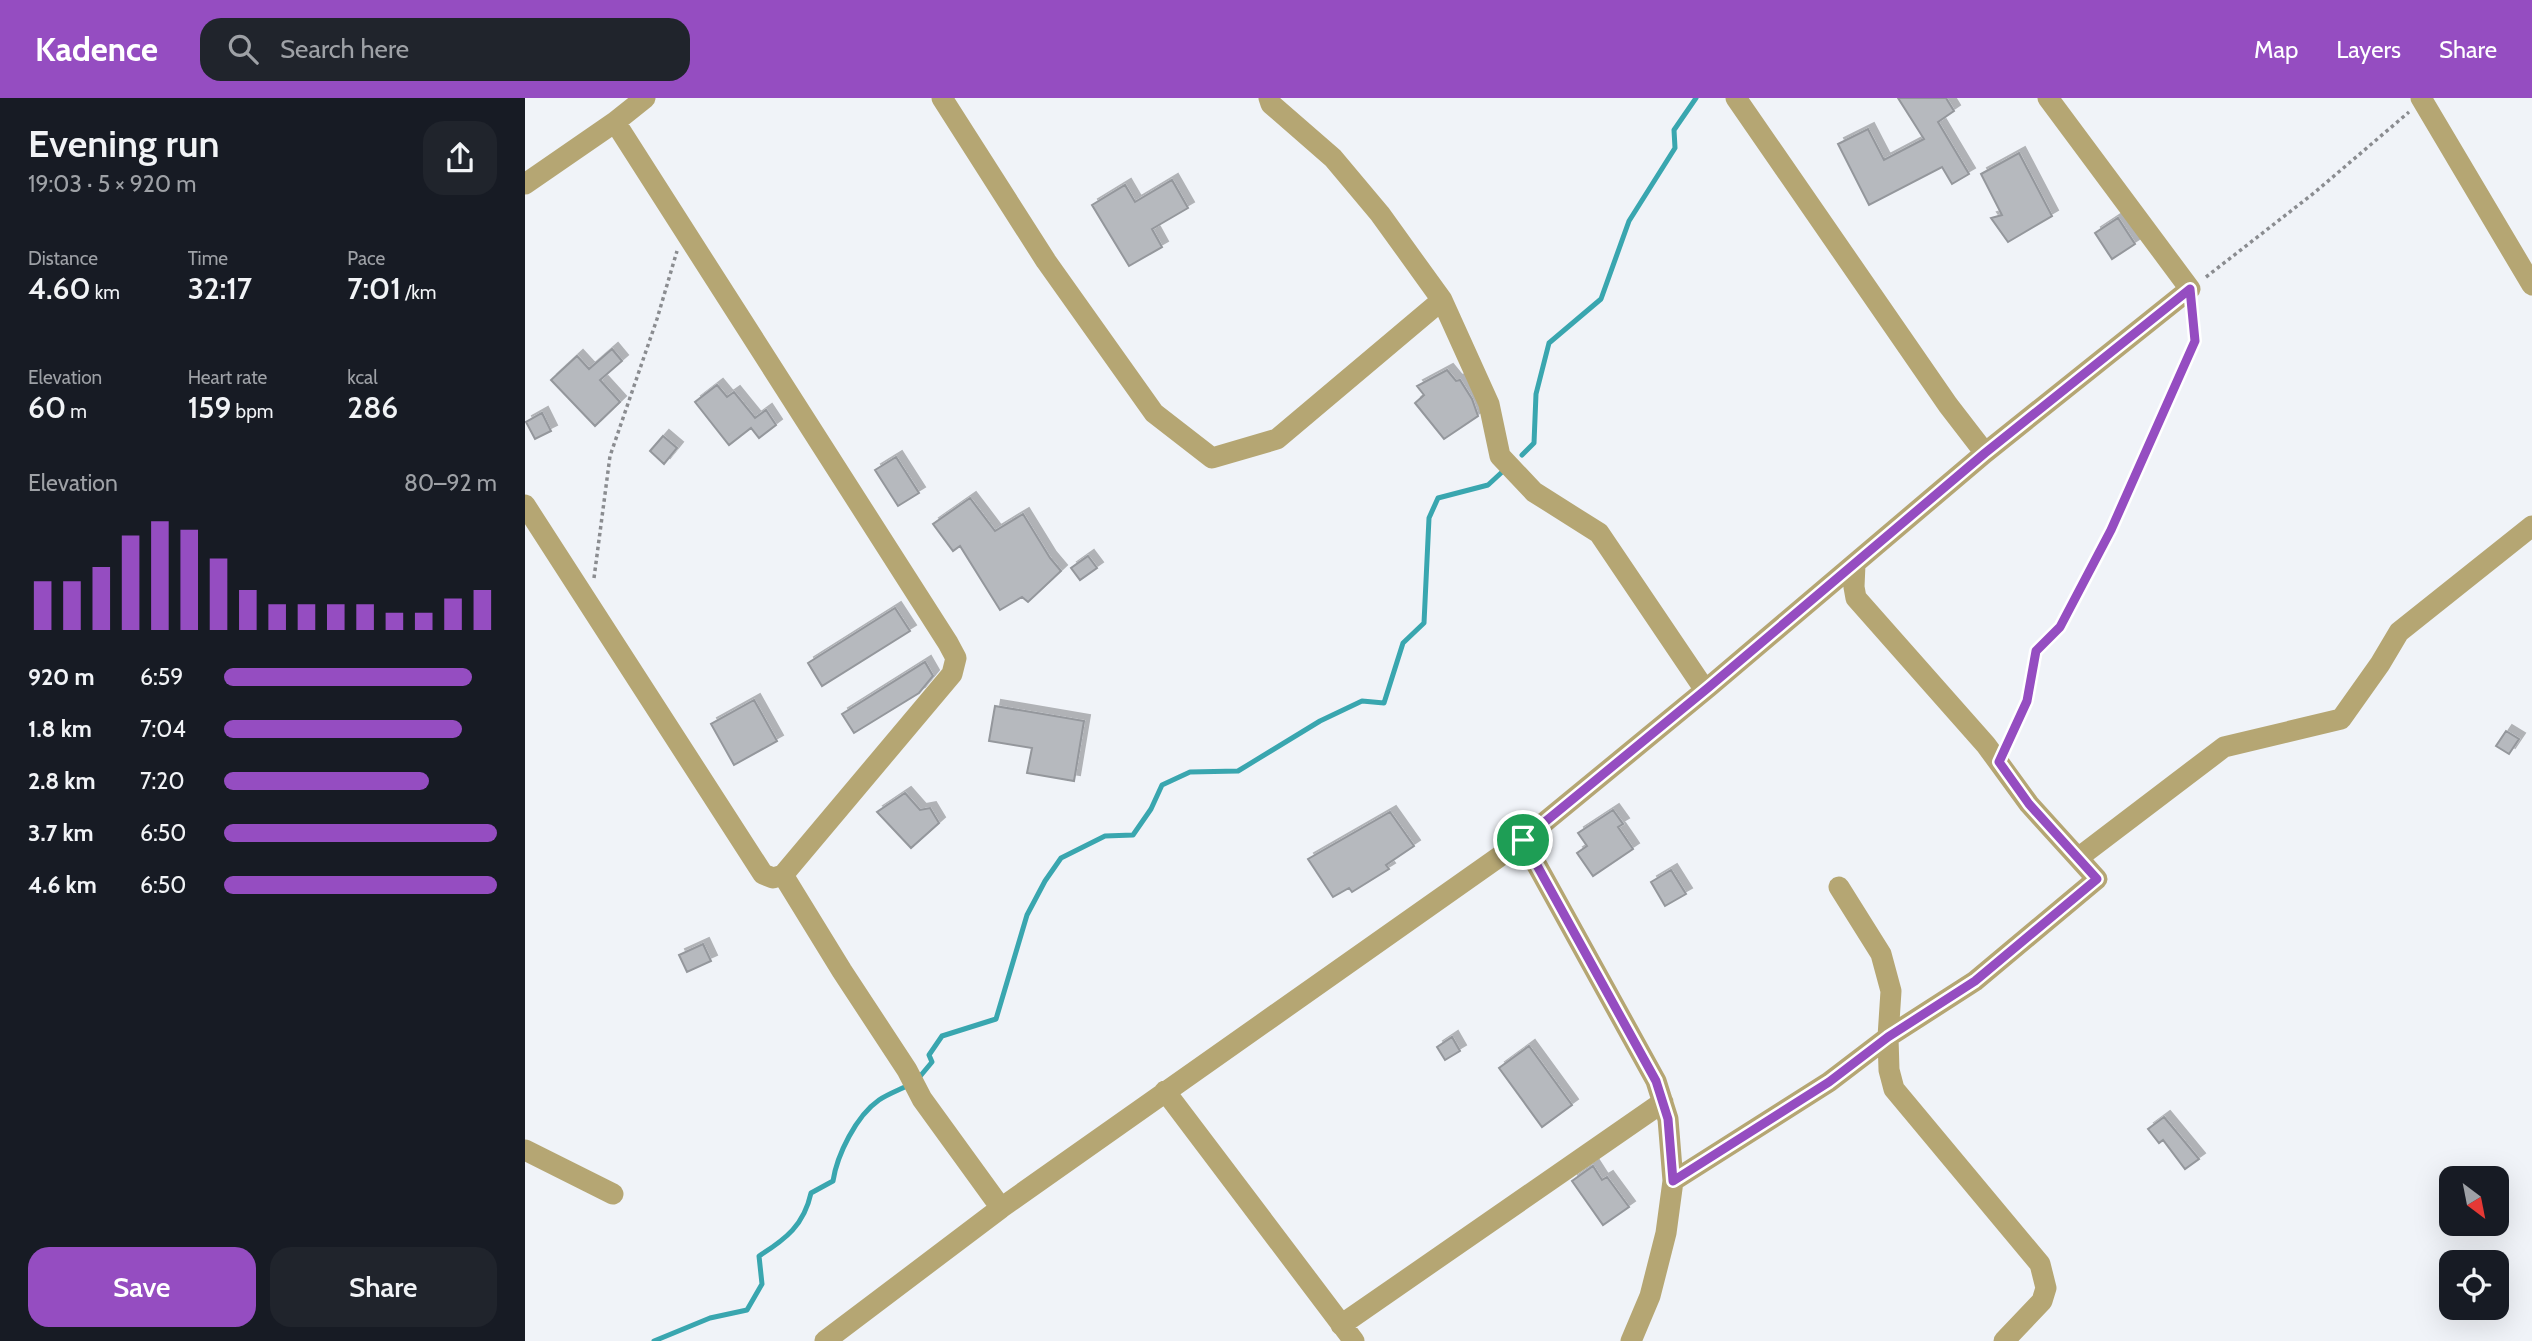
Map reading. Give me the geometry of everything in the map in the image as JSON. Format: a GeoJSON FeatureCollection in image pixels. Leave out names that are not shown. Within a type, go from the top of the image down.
{"type":"FeatureCollection","features":[{"type":"Feature","properties":{"kind":"street"},"geometry":{"type":"LineString","coordinates":[[525,184],[645,98]]}},
{"type":"Feature","properties":{"kind":"street"},"geometry":{"type":"LineString","coordinates":[[942,98],[1046,261],[1154,413],[1212,458],[1277,439],[1442,300]]}},
{"type":"Feature","properties":{"kind":"street"},"geometry":{"type":"LineString","coordinates":[[1269,98],[1272,104],[1333,158],[1380,214],[1442,300],[1489,404],[1500,456],[1534,492],[1599,533],[1705,690]]}},
{"type":"Feature","properties":{"kind":"street"},"geometry":{"type":"LineString","coordinates":[[1736,98],[1948,405],[1985,453]]}},
{"type":"Feature","properties":{"kind":"street"},"geometry":{"type":"LineString","coordinates":[[825,1341],[1001,1208],[1523,840],[1985,453],[2190,289],[2048,98]]}},
{"type":"Feature","properties":{"kind":"street"},"geometry":{"type":"LineString","coordinates":[[2421,99],[2532,285]]}},
{"type":"Feature","properties":{"kind":"street"},"geometry":{"type":"LineString","coordinates":[[525,505],[763,874],[773,878],[783,875],[952,674],[956,658],[615,122]]}},
{"type":"Feature","properties":{"kind":"street"},"geometry":{"type":"LineString","coordinates":[[2078,858],[2224,747],[2341,719],[2399,632],[2532,526]]}},
{"type":"Feature","properties":{"kind":"street"},"geometry":{"type":"LineString","coordinates":[[1673,1181],[1829,1082],[1888,1037],[1975,981],[2097,879],[2029,804],[1986,745],[1856,598],[1855,564]]}},
{"type":"Feature","properties":{"kind":"street"},"geometry":{"type":"LineString","coordinates":[[1523,840],[1656,1081],[1668,1119],[1673,1181],[1666,1233],[1650,1296],[1631,1341]]}},
{"type":"Feature","properties":{"kind":"street"},"geometry":{"type":"LineString","coordinates":[[783,875],[907,1070],[922,1099],[1001,1208]]}},
{"type":"Feature","properties":{"kind":"street"},"geometry":{"type":"LineString","coordinates":[[1839,887],[1881,954],[1891,991],[1889,1070],[1894,1089],[2040,1264],[2046,1287],[2042,1301],[2004,1341]]}},
{"type":"Feature","properties":{"kind":"street"},"geometry":{"type":"LineString","coordinates":[[1165,1091],[1347,1333],[1663,1102]]}},
{"type":"Feature","properties":{"kind":"street"},"geometry":{"type":"LineString","coordinates":[[525,1150],[613,1194]]}},
{"type":"Feature","properties":{"kind":"path"},"geometry":{"type":"LineString","coordinates":[[1999,762],[2027,701],[2036,651],[2060,627],[2111,530],[2195,341],[2190,289],[2314,193],[2421,99]]}},
{"type":"Feature","properties":{"kind":"path"},"geometry":{"type":"LineString","coordinates":[[591,608],[598,533],[610,456],[657,319],[683,229]]}},
{"type":"Feature","properties":{"kind":"building"},"geometry":{"type":"Polygon","coordinates":[[[1898,98],[1946,98],[1954,111],[1938,122],[1969,174],[1952,184],[1942,167],[1869,205],[1838,144],[1868,129],[1884,160],[1924,139],[1898,98]]]}},
{"type":"Feature","properties":{"kind":"building"},"geometry":{"type":"Polygon","coordinates":[[[2019,153],[2052,216],[2008,242],[1991,218],[2002,215],[1981,174],[2019,153]]]}},
{"type":"Feature","properties":{"kind":"building"},"geometry":{"type":"Polygon","coordinates":[[[1172,180],[1188,208],[1152,229],[1162,247],[1129,266],[1092,205],[1125,185],[1135,202],[1172,180]]]}},
{"type":"Feature","properties":{"kind":"building"},"geometry":{"type":"Polygon","coordinates":[[[2118,218],[2135,244],[2112,259],[2095,233],[2118,218]]]}},
{"type":"Feature","properties":{"kind":"building"},"geometry":{"type":"Polygon","coordinates":[[[612,349],[622,361],[600,380],[620,402],[595,426],[551,380],[577,356],[589,369],[612,349]]]}},
{"type":"Feature","properties":{"kind":"building"},"geometry":{"type":"Polygon","coordinates":[[[1447,370],[1456,381],[1460,380],[1472,399],[1478,416],[1444,439],[1415,403],[1424,395],[1417,386],[1447,370]]]}},
{"type":"Feature","properties":{"kind":"building"},"geometry":{"type":"Polygon","coordinates":[[[717,385],[727,397],[734,392],[755,418],[766,410],[776,425],[759,438],[751,428],[729,445],[695,402],[717,385]]]}},
{"type":"Feature","properties":{"kind":"building"},"geometry":{"type":"Polygon","coordinates":[[[542,413],[551,431],[535,439],[526,422],[542,413]]]}},
{"type":"Feature","properties":{"kind":"building"},"geometry":{"type":"Polygon","coordinates":[[[663,436],[677,448],[664,464],[650,451],[663,436]]]}},
{"type":"Feature","properties":{"kind":"building"},"geometry":{"type":"Polygon","coordinates":[[[896,457],[919,493],[898,506],[875,470],[896,457]]]}},
{"type":"Feature","properties":{"kind":"building"},"geometry":{"type":"Polygon","coordinates":[[[970,498],[995,531],[1023,514],[1061,571],[1028,602],[1022,597],[1000,610],[960,546],[953,551],[933,524],[970,498]]]}},
{"type":"Feature","properties":{"kind":"building"},"geometry":{"type":"Polygon","coordinates":[[[1088,556],[1097,568],[1080,580],[1071,568],[1088,556]]]}},
{"type":"Feature","properties":{"kind":"building"},"geometry":{"type":"Polygon","coordinates":[[[895,608],[910,631],[822,686],[808,663],[895,608]]]}},
{"type":"Feature","properties":{"kind":"building"},"geometry":{"type":"Polygon","coordinates":[[[925,662],[933,676],[919,693],[854,733],[842,714],[925,662]]]}},
{"type":"Feature","properties":{"kind":"building"},"geometry":{"type":"Polygon","coordinates":[[[754,700],[777,741],[734,765],[711,724],[754,700]]]}},
{"type":"Feature","properties":{"kind":"building"},"geometry":{"type":"Polygon","coordinates":[[[995,706],[1084,721],[1074,781],[1027,773],[1032,748],[989,741],[995,706]]]}},
{"type":"Feature","properties":{"kind":"building"},"geometry":{"type":"Polygon","coordinates":[[[2506,731],[2519,739],[2509,754],[2496,746],[2506,731]]]}},
{"type":"Feature","properties":{"kind":"building"},"geometry":{"type":"Polygon","coordinates":[[[905,793],[920,810],[930,808],[939,823],[911,848],[877,812],[905,793]]]}},
{"type":"Feature","properties":{"kind":"building"},"geometry":{"type":"Polygon","coordinates":[[[1613,810],[1623,824],[1618,827],[1633,849],[1593,876],[1577,853],[1587,846],[1578,833],[1613,810]]]}},
{"type":"Feature","properties":{"kind":"building"},"geometry":{"type":"Polygon","coordinates":[[[1390,812],[1414,846],[1386,865],[1389,869],[1352,892],[1349,888],[1333,897],[1308,859],[1390,812]]]}},
{"type":"Feature","properties":{"kind":"building"},"geometry":{"type":"Polygon","coordinates":[[[1671,870],[1686,894],[1665,906],[1651,882],[1671,870]]]}},
{"type":"Feature","properties":{"kind":"building"},"geometry":{"type":"Polygon","coordinates":[[[703,944],[711,961],[687,972],[679,955],[703,944]]]}},
{"type":"Feature","properties":{"kind":"building"},"geometry":{"type":"Polygon","coordinates":[[[1452,1037],[1460,1051],[1445,1060],[1437,1047],[1452,1037]]]}},
{"type":"Feature","properties":{"kind":"building"},"geometry":{"type":"Polygon","coordinates":[[[1529,1046],[1572,1105],[1542,1127],[1499,1068],[1529,1046]]]}},
{"type":"Feature","properties":{"kind":"building"},"geometry":{"type":"Polygon","coordinates":[[[2164,1117],[2199,1159],[2185,1169],[2163,1140],[2159,1143],[2148,1129],[2164,1117]]]}},
{"type":"Feature","properties":{"kind":"building"},"geometry":{"type":"Polygon","coordinates":[[[1593,1166],[1602,1180],[1607,1177],[1629,1207],[1603,1225],[1572,1181],[1593,1166]]]}},
{"type":"Feature","properties":{"kind":"waterway"},"geometry":{"type":"LineString","coordinates":[[1522,455],[1534,443],[1536,394],[1549,343],[1601,299],[1629,221],[1675,148],[1674,130],[1696,98]]}},
{"type":"Feature","properties":{"kind":"waterway"},"geometry":{"type":"LineString","coordinates":[[917,1080],[932,1062],[929,1055],[942,1036],[996,1019],[1027,915],[1061,858],[1105,836],[1133,835],[1151,809],[1162,785],[1190,772],[1238,771],[1320,721],[1362,701],[1384,703],[1403,643],[1424,623],[1429,518],[1438,498],[1488,485],[1501,473]]}},
{"type":"Feature","properties":{"kind":"waterway"},"geometry":{"type":"LineString","coordinates":[[654,1341],[710,1318],[747,1310],[762,1284],[759,1256],[799,1223],[811,1193],[833,1181],[843,1148],[863,1116],[879,1100],[909,1085]]}},
{"type":"Feature","properties":{"kind":"route"},"geometry":{"type":"LineString","coordinates":[[2190,289],[2195,341],[2111,530],[2060,627],[2036,651],[2027,701],[1999,762],[2029,804],[2097,879],[1975,981],[1888,1037],[1829,1082],[1673,1181],[1668,1119],[1656,1081],[1523,840],[1709,687],[1985,453],[2190,289]]}}]}
